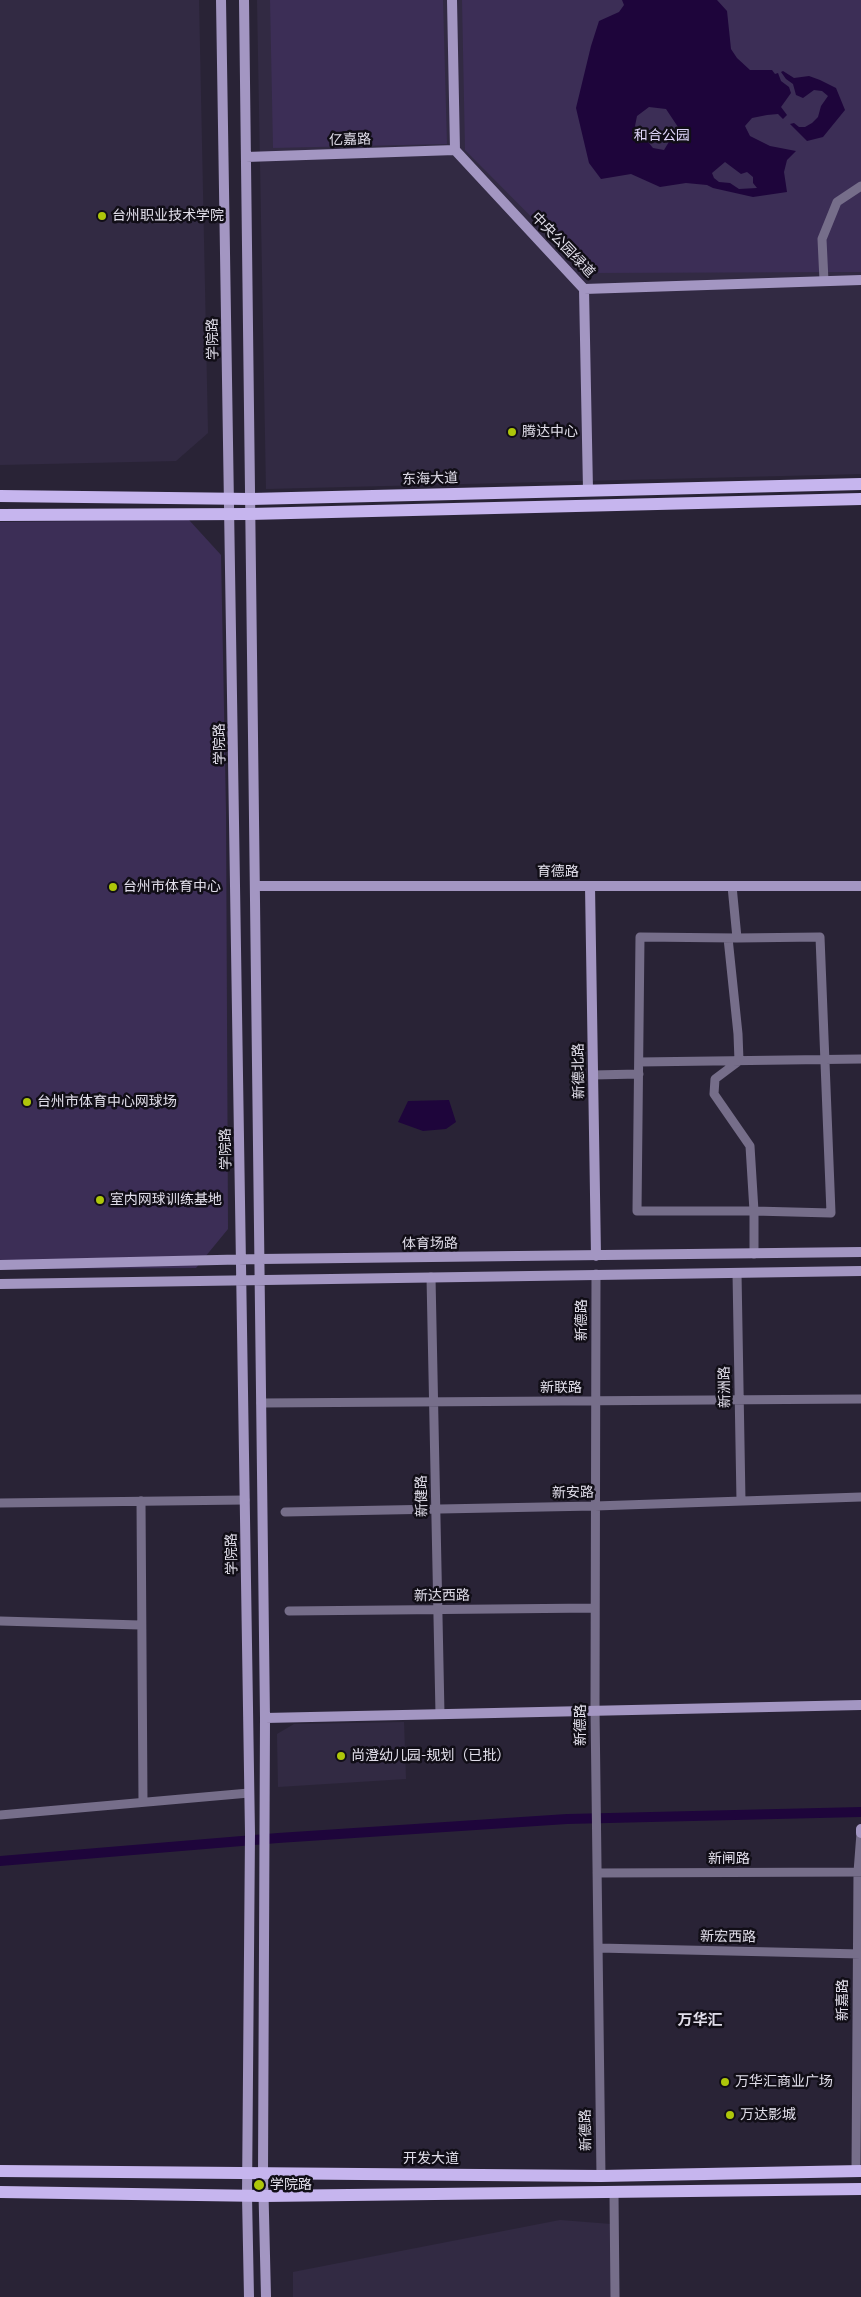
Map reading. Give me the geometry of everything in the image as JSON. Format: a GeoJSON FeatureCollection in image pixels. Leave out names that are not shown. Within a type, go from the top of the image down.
{"type":"FeatureCollection","features":[{"type":"Feature","properties":{"kind":"main road","name":"学院路"},"geometry":{"type":"LineString","coordinates":[[221,0],[250,1833],[247,2173],[249,2297]]}},
{"type":"Feature","properties":{"kind":"main road"},"geometry":{"type":"LineString","coordinates":[[244,0],[262,1403],[265,1718],[263,2173],[266,2297]]}},
{"type":"Feature","properties":{"kind":"main road"},"geometry":{"type":"LineString","coordinates":[[452,0],[455,150]]}},
{"type":"Feature","properties":{"kind":"main road","name":"亿嘉路"},"geometry":{"type":"LineString","coordinates":[[246,158],[455,150]]}},
{"type":"Feature","properties":{"kind":"main road","name":"中央公园绿道"},"geometry":{"type":"LineString","coordinates":[[455,150],[584,289],[861,280]]}},
{"type":"Feature","properties":{"kind":"main road"},"geometry":{"type":"LineString","coordinates":[[584,289],[588,490]]}},
{"type":"Feature","properties":{"kind":"main road","name":"东海大道"},"geometry":{"type":"LineString","coordinates":[[0,496],[251,499],[861,484]]}},
{"type":"Feature","properties":{"kind":"main road"},"geometry":{"type":"LineString","coordinates":[[0,515],[250,514],[861,499]]}},
{"type":"Feature","properties":{"kind":"main road","name":"育德路"},"geometry":{"type":"LineString","coordinates":[[255,886],[861,886]]}},
{"type":"Feature","properties":{"kind":"main road","name":"新德北路"},"geometry":{"type":"LineString","coordinates":[[590,886],[596,1256]]}},
{"type":"Feature","properties":{"kind":"main road","name":"体育场路"},"geometry":{"type":"LineString","coordinates":[[0,1265],[861,1252]]}},
{"type":"Feature","properties":{"kind":"main road"},"geometry":{"type":"LineString","coordinates":[[0,1284],[861,1271]]}},
{"type":"Feature","properties":{"kind":"main road"},"geometry":{"type":"LineString","coordinates":[[265,1718],[861,1705]]}},
{"type":"Feature","properties":{"kind":"main road","name":"开发大道"},"geometry":{"type":"LineString","coordinates":[[0,2172],[601,2176],[859,2171]]}},
{"type":"Feature","properties":{"kind":"main road"},"geometry":{"type":"LineString","coordinates":[[0,2192],[264,2196],[861,2189]]}},
{"type":"Feature","properties":{"kind":"street"},"geometry":{"type":"LineString","coordinates":[[824,281],[822,238],[837,202],[861,186]]}},
{"type":"Feature","properties":{"kind":"street"},"geometry":{"type":"LineString","coordinates":[[732,886],[732,938],[739,1061]]}},
{"type":"Feature","properties":{"kind":"street"},"geometry":{"type":"LineString","coordinates":[[640,936],[820,937],[826,1060],[831,1213],[754,1211],[637,1212],[640,936]]}},
{"type":"Feature","properties":{"kind":"street"},"geometry":{"type":"LineString","coordinates":[[639,1062],[861,1059]]}},
{"type":"Feature","properties":{"kind":"street"},"geometry":{"type":"LineString","coordinates":[[739,1061],[715,1079],[714,1094],[750,1146],[754,1211],[754,1254]]}},
{"type":"Feature","properties":{"kind":"street"},"geometry":{"type":"LineString","coordinates":[[593,1075],[639,1074]]}},
{"type":"Feature","properties":{"kind":"street","name":"新洲路"},"geometry":{"type":"LineString","coordinates":[[737,1272],[741,1501]]}},
{"type":"Feature","properties":{"kind":"street","name":"新德路"},"geometry":{"type":"LineString","coordinates":[[596,1274],[595,1710],[601,2176]]}},
{"type":"Feature","properties":{"kind":"street","name":"新健路"},"geometry":{"type":"LineString","coordinates":[[431,1277],[440,1714]]}},
{"type":"Feature","properties":{"kind":"street","name":"新联路"},"geometry":{"type":"LineString","coordinates":[[262,1403],[861,1399]]}},
{"type":"Feature","properties":{"kind":"street","name":"新安路"},"geometry":{"type":"LineString","coordinates":[[285,1512],[595,1506],[861,1497]]}},
{"type":"Feature","properties":{"kind":"street"},"geometry":{"type":"LineString","coordinates":[[0,1503],[245,1500]]}},
{"type":"Feature","properties":{"kind":"street"},"geometry":{"type":"LineString","coordinates":[[141,1501],[140,1625],[143,1802]]}},
{"type":"Feature","properties":{"kind":"street","name":"新达西路"},"geometry":{"type":"LineString","coordinates":[[289,1611],[595,1608]]}},
{"type":"Feature","properties":{"kind":"street"},"geometry":{"type":"LineString","coordinates":[[0,1621],[140,1625]]}},
{"type":"Feature","properties":{"kind":"street"},"geometry":{"type":"LineString","coordinates":[[0,1815],[249,1793]]}},
{"type":"Feature","properties":{"kind":"street","name":"新嘉路"},"geometry":{"type":"LineString","coordinates":[[859,2171],[859,1872],[861,1833]]}},
{"type":"Feature","properties":{"kind":"street","name":"新闸路"},"geometry":{"type":"LineString","coordinates":[[597,1872],[859,1872]]}},
{"type":"Feature","properties":{"kind":"street","name":"新宏西路"},"geometry":{"type":"LineString","coordinates":[[598,1948],[859,1954]]}},
{"type":"Feature","properties":{"kind":"street"},"geometry":{"type":"LineString","coordinates":[[614,2194],[615,2297]]}},
{"type":"Feature","properties":{"kind":"shaded area","name":"台州职业技术学院"},"geometry":{"type":"Polygon","coordinates":[[[0,0],[199,0],[208,433],[176,461],[0,465],[0,0]]]}},
{"type":"Feature","properties":{"kind":"shaded area"},"geometry":{"type":"Polygon","coordinates":[[[257,0],[861,0],[861,474],[266,489],[257,0]]]}},
{"type":"Feature","properties":{"kind":"shaded area"},"geometry":{"type":"Polygon","coordinates":[[[622,0],[717,0],[727,11],[731,49],[737,58],[750,70],[772,70],[775,74],[778,73],[781,81],[789,87],[791,93],[781,107],[787,115],[783,119],[778,114],[767,115],[752,118],[745,126],[750,136],[770,146],[796,151],[787,160],[784,172],[787,192],[753,197],[707,185],[686,183],[660,187],[631,174],[601,179],[589,163],[576,108],[599,21],[619,12],[624,5],[622,0]],[[649,107],[637,116],[635,126],[653,148],[664,150],[678,127],[666,109],[649,107]],[[725,162],[712,173],[714,178],[719,182],[730,183],[739,189],[757,188],[753,183],[753,177],[747,172],[741,174],[725,162]]]}},
{"type":"Feature","properties":{"kind":"shaded area"},"geometry":{"type":"Polygon","coordinates":[[[783,71],[794,78],[809,76],[836,88],[845,110],[823,137],[807,141],[790,124],[794,123],[799,127],[805,127],[812,123],[818,117],[821,106],[828,96],[822,91],[814,90],[803,98],[796,95],[793,84],[786,79],[781,72],[783,71]]]}},
{"type":"Feature","properties":{"kind":"shaded area"},"geometry":{"type":"Polygon","coordinates":[[[449,1100],[456,1122],[446,1129],[423,1131],[398,1122],[408,1101],[449,1100]]]}},
{"type":"Feature","properties":{"kind":"shaded area","name":"尚澄幼儿园-规划（已批）"},"geometry":{"type":"Polygon","coordinates":[[[404,1722],[406,1779],[278,1787],[277,1734],[294,1724],[404,1722]]]}},
{"type":"Feature","properties":{"kind":"shaded area"},"geometry":{"type":"Polygon","coordinates":[[[560,2220],[611,2224],[612,2297],[293,2297],[293,2272],[560,2220]]]}},
{"type":"Feature","properties":{"kind":"green space"},"geometry":{"type":"Polygon","coordinates":[[[270,0],[443,0],[447,144],[273,148],[270,0]]]}},
{"type":"Feature","properties":{"kind":"green space","name":"和合公园"},"geometry":{"type":"Polygon","coordinates":[[[462,0],[861,0],[861,272],[587,273],[465,150],[462,0]]]}},
{"type":"Feature","properties":{"kind":"green space","name":"台州市体育中心"},"geometry":{"type":"Polygon","coordinates":[[[189,520],[221,555],[226,812],[228,1229],[196,1268],[0,1269],[0,522],[189,520]]]}},
{"type":"Feature","properties":{"kind":"waterway"},"geometry":{"type":"LineString","coordinates":[[0,1861],[278,1838],[567,1819],[861,1812]]}},
{"type":"Feature","properties":{"kind":"place","name":"台州职业技术学院"},"geometry":{"type":"Point","coordinates":[102,216]}},
{"type":"Feature","properties":{"kind":"place","name":"腾达中心"},"geometry":{"type":"Point","coordinates":[512,432]}},
{"type":"Feature","properties":{"kind":"place","name":"台州市体育中心"},"geometry":{"type":"Point","coordinates":[113,887]}},
{"type":"Feature","properties":{"kind":"place","name":"台州市体育中心网球场"},"geometry":{"type":"Point","coordinates":[27,1102]}},
{"type":"Feature","properties":{"kind":"place","name":"室内网球训练基地"},"geometry":{"type":"Point","coordinates":[100,1200]}},
{"type":"Feature","properties":{"kind":"place","name":"尚澄幼儿园-规划（已批）"},"geometry":{"type":"Point","coordinates":[341,1756]}},
{"type":"Feature","properties":{"kind":"place","name":"万华汇商业广场"},"geometry":{"type":"Point","coordinates":[725,2082]}},
{"type":"Feature","properties":{"kind":"place","name":"万达影城"},"geometry":{"type":"Point","coordinates":[730,2115]}},
{"type":"Feature","properties":{"kind":"place","name":"学院路"},"geometry":{"type":"Point","coordinates":[259,2185]}},
{"type":"Feature","properties":{"kind":"district","name":"万华汇"},"geometry":{"type":"Point","coordinates":[700,2021]}}]}
